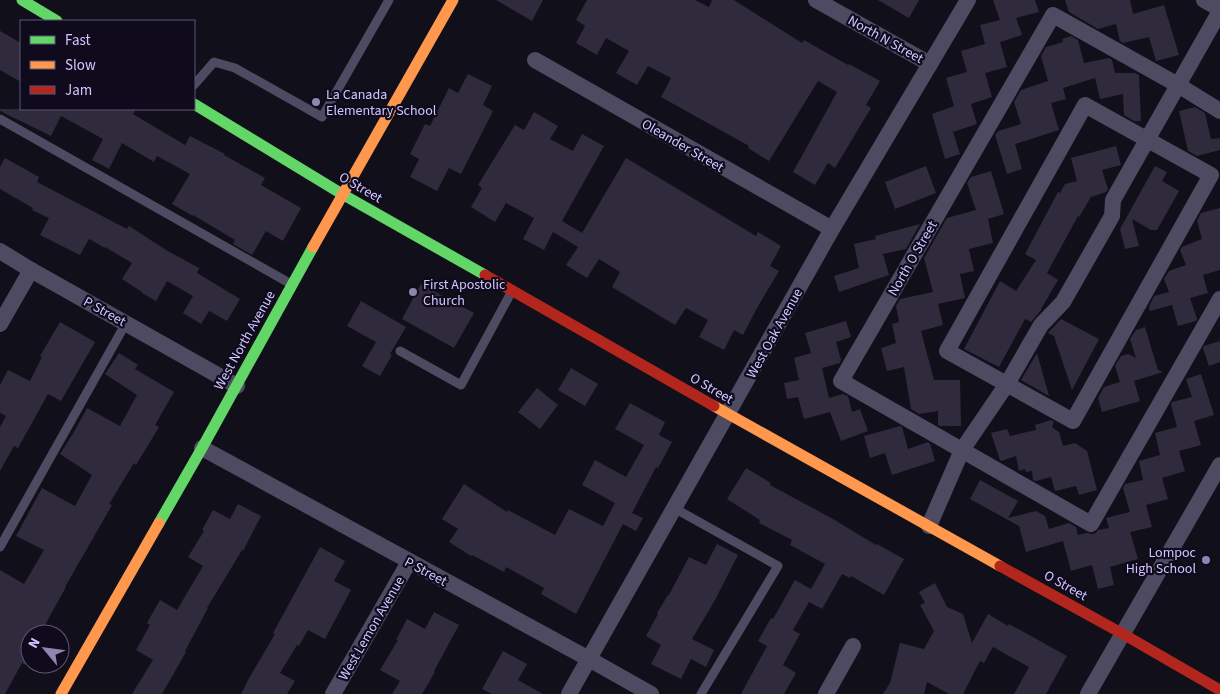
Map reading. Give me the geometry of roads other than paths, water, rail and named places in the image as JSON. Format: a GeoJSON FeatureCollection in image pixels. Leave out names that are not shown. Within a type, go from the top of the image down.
{"type":"FeatureCollection","features":[{"type":"Feature","properties":{"kind":"street"},"geometry":{"type":"LineString","coordinates":[[22,0],[55,20]]}},
{"type":"Feature","properties":{"kind":"street","name":"West North Avenue"},"geometry":{"type":"LineString","coordinates":[[61,694],[202,448],[342,194],[453,0]]}},
{"type":"Feature","properties":{"kind":"street","name":"North N Street"},"geometry":{"type":"LineString","coordinates":[[816,0],[930,64]]}},
{"type":"Feature","properties":{"kind":"street","name":"West Oak Avenue"},"geometry":{"type":"LineString","coordinates":[[569,694],[832,229],[968,0]]}},
{"type":"Feature","properties":{"kind":"street"},"geometry":{"type":"LineString","coordinates":[[929,526],[962,450],[1008,384],[1041,325],[1069,293],[1112,216],[1112,200],[1220,10],[1204,0]]}},
{"type":"Feature","properties":{"kind":"street","name":"North O Street"},"geometry":{"type":"LineString","coordinates":[[1178,85],[1053,15],[841,381],[1091,524],[1220,299]]}},
{"type":"Feature","properties":{"kind":"street","name":"Oleander Street"},"geometry":{"type":"LineString","coordinates":[[535,60],[832,229]]}},
{"type":"Feature","properties":{"kind":"street"},"geometry":{"type":"LineString","coordinates":[[1178,85],[1220,111]]}},
{"type":"Feature","properties":{"kind":"street","name":"O Street"},"geometry":{"type":"LineString","coordinates":[[195,105],[342,194],[727,414],[1123,634],[1218,691]]}},
{"type":"Feature","properties":{"kind":"street"},"geometry":{"type":"LineString","coordinates":[[1084,105],[1211,175],[1073,421],[1008,384],[947,350],[1084,105]]}},
{"type":"Feature","properties":{"kind":"street","name":"P Street"},"geometry":{"type":"LineString","coordinates":[[0,251],[237,386]]}},
{"type":"Feature","properties":{"kind":"street"},"geometry":{"type":"LineString","coordinates":[[0,324],[31,270]]}},
{"type":"Feature","properties":{"kind":"street","name":"P Street"},"geometry":{"type":"LineString","coordinates":[[202,448],[651,694]]}},
{"type":"Feature","properties":{"kind":"street"},"geometry":{"type":"LineString","coordinates":[[1088,694],[1220,465]]}},
{"type":"Feature","properties":{"kind":"street","name":"West Lemon Avenue"},"geometry":{"type":"LineString","coordinates":[[333,694],[409,562]]}},
{"type":"Feature","properties":{"kind":"street"},"geometry":{"type":"LineString","coordinates":[[826,694],[853,646]]}},
{"type":"Feature","properties":{"kind":"lane"},"geometry":{"type":"LineString","coordinates":[[195,84],[214,62],[235,68],[322,117],[389,0]]}},
{"type":"Feature","properties":{"kind":"lane"},"geometry":{"type":"LineString","coordinates":[[0,119],[292,284]]}},
{"type":"Feature","properties":{"kind":"lane"},"geometry":{"type":"LineString","coordinates":[[400,351],[461,385],[512,291]]}},
{"type":"Feature","properties":{"kind":"lane"},"geometry":{"type":"LineString","coordinates":[[0,547],[126,323]]}},
{"type":"Feature","properties":{"kind":"lane"},"geometry":{"type":"LineString","coordinates":[[674,508],[778,566],[701,694]]}},
{"type":"Feature","properties":{"kind":"place","name":"La Canada Elementary School"},"geometry":{"type":"Point","coordinates":[316,102]}},
{"type":"Feature","properties":{"kind":"place","name":"First Apostolic Church"},"geometry":{"type":"Point","coordinates":[413,292]}},
{"type":"Feature","properties":{"kind":"place","name":"Lompoc High School"},"geometry":{"type":"Point","coordinates":[1206,560]}}]}
